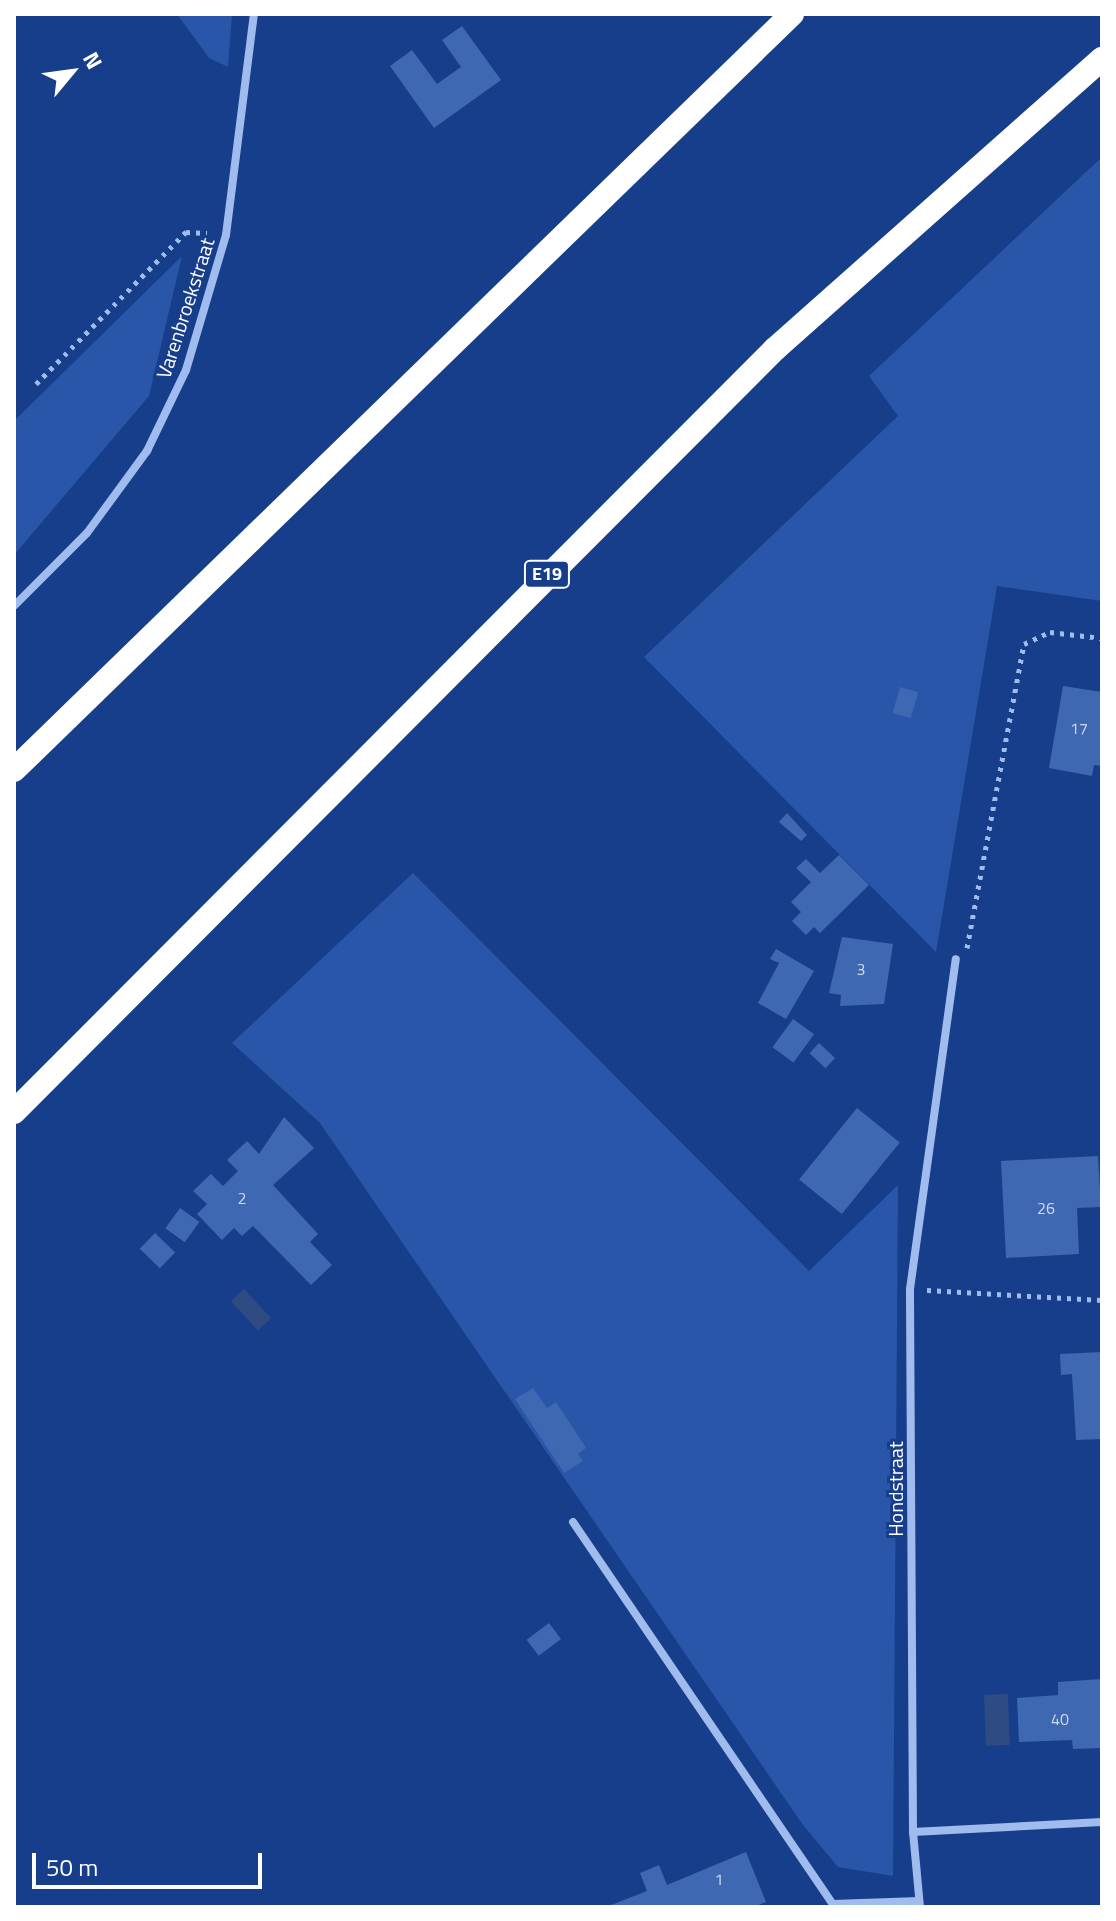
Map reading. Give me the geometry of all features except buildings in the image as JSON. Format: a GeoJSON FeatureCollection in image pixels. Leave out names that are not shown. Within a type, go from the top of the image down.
{"type":"FeatureCollection","features":[{"type":"Feature","properties":{"kind":"highway"},"geometry":{"type":"LineString","coordinates":[[14,770],[792,14]]}},
{"type":"Feature","properties":{"kind":"highway","name":"E19"},"geometry":{"type":"LineString","coordinates":[[14,1112],[775,349],[1102,59]]}},
{"type":"Feature","properties":{"kind":"street","name":"Varenbroekstraat"},"geometry":{"type":"LineString","coordinates":[[14,606],[87,533],[147,451],[186,370],[226,235],[254,14]]}},
{"type":"Feature","properties":{"kind":"street","name":"Hondstraat"},"geometry":{"type":"LineString","coordinates":[[920,1904],[913,1832],[910,1289],[956,959]]}},
{"type":"Feature","properties":{"kind":"street"},"geometry":{"type":"LineString","coordinates":[[573,1522],[829,1905],[920,1904]]}},
{"type":"Feature","properties":{"kind":"street"},"geometry":{"type":"LineString","coordinates":[[913,1832],[1102,1822]]}},
{"type":"Feature","properties":{"kind":"path"},"geometry":{"type":"LineString","coordinates":[[36,384],[186,232],[226,235]]}},
{"type":"Feature","properties":{"kind":"path"},"geometry":{"type":"LineString","coordinates":[[956,959],[965,958],[1024,644],[1050,632],[1102,638]]}},
{"type":"Feature","properties":{"kind":"path"},"geometry":{"type":"LineString","coordinates":[[910,1289],[1102,1300]]}},
{"type":"Feature","properties":{"kind":"shaded area"},"geometry":{"type":"Polygon","coordinates":[[[177,14],[232,14],[228,67],[209,58],[177,14]]]}},
{"type":"Feature","properties":{"kind":"shaded area"},"geometry":{"type":"Polygon","coordinates":[[[1102,157],[1102,601],[997,586],[936,952],[644,657],[898,416],[869,376],[1102,157]]]}},
{"type":"Feature","properties":{"kind":"shaded area"},"geometry":{"type":"Polygon","coordinates":[[[182,256],[149,396],[14,555],[14,421],[182,256]]]}},
{"type":"Feature","properties":{"kind":"shaded area"},"geometry":{"type":"Polygon","coordinates":[[[413,873],[809,1271],[898,1185],[893,1876],[838,1867],[803,1825],[320,1123],[232,1043],[413,873]]]}},
{"type":"Feature","properties":{"kind":"shaded area"},"geometry":{"type":"Polygon","coordinates":[[[244,1289],[271,1318],[258,1331],[231,1301],[244,1289]]]}},
{"type":"Feature","properties":{"kind":"shaded area"},"geometry":{"type":"Polygon","coordinates":[[[1008,1694],[1010,1745],[986,1746],[984,1695],[1008,1694]]]}}]}
